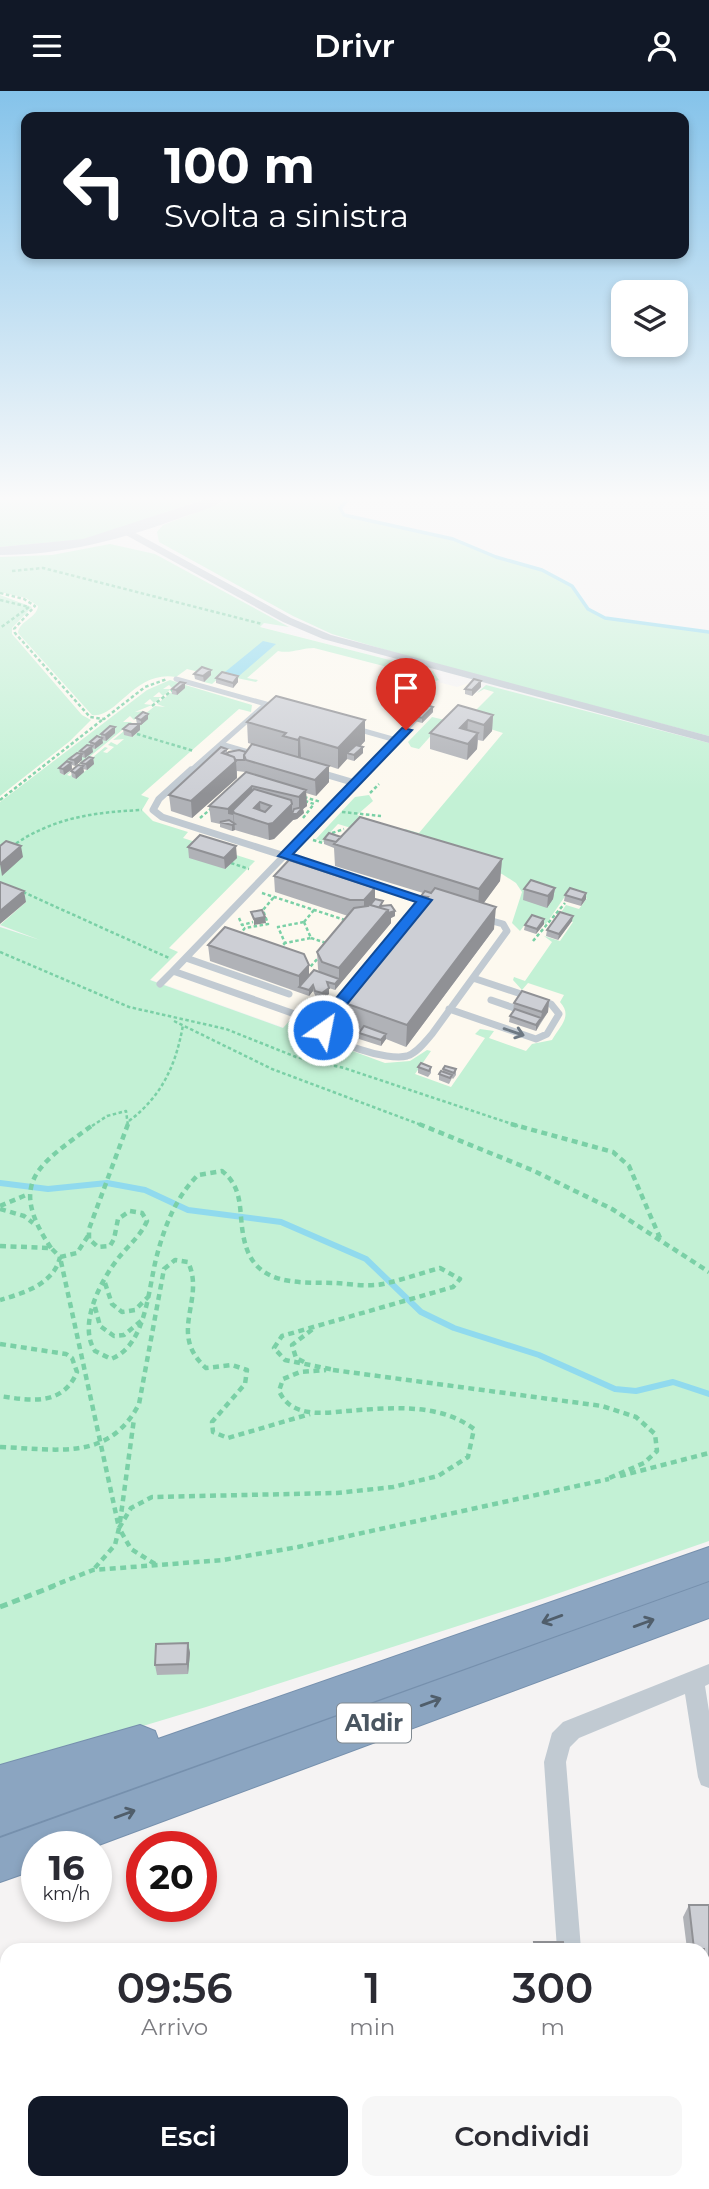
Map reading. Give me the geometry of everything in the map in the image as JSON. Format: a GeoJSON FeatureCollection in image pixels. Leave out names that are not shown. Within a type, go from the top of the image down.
{"type":"FeatureCollection","features":[{"type":"Feature","properties":{"kind":"highway","name":"A1dir"},"geometry":{"type":"LineString","coordinates":[[0,1815],[709,1564]]}},
{"type":"Feature","properties":{"kind":"highway","name":"A1dir"},"geometry":{"type":"LineString","coordinates":[[81,1831],[709,1600]]}},
{"type":"Feature","properties":{"kind":"highway"},"geometry":{"type":"LineString","coordinates":[[0,1786],[426,1664]]}},
{"type":"Feature","properties":{"kind":"highway","name":"A1dir"},"geometry":{"type":"LineString","coordinates":[[0,1860],[21,1853]]}},
{"type":"Feature","properties":{"kind":"street"},"geometry":{"type":"LineString","coordinates":[[247,598],[287,620],[327,637],[709,740]]}},
{"type":"Feature","properties":{"kind":"street"},"geometry":{"type":"LineString","coordinates":[[569,1943],[555,1762],[560,1741],[577,1727],[701,1677],[709,1777]]}},
{"type":"Feature","properties":{"kind":"lane"},"geometry":{"type":"LineString","coordinates":[[176,679],[284,709],[279,713]]}},
{"type":"Feature","properties":{"kind":"lane"},"geometry":{"type":"LineString","coordinates":[[266,704],[159,799],[153,810],[162,817],[438,904]]}},
{"type":"Feature","properties":{"kind":"lane"},"geometry":{"type":"LineString","coordinates":[[160,984],[421,714]]}},
{"type":"Feature","properties":{"kind":"lane"},"geometry":{"type":"LineString","coordinates":[[348,731],[352,727],[396,740]]}},
{"type":"Feature","properties":{"kind":"lane"},"geometry":{"type":"LineString","coordinates":[[221,744],[259,755]]}},
{"type":"Feature","properties":{"kind":"lane"},"geometry":{"type":"LineString","coordinates":[[308,769],[355,783]]}},
{"type":"Feature","properties":{"kind":"lane"},"geometry":{"type":"LineString","coordinates":[[272,868],[285,872]]}},
{"type":"Feature","properties":{"kind":"lane"},"geometry":{"type":"LineString","coordinates":[[323,1024],[425,900]]}},
{"type":"Feature","properties":{"kind":"lane"},"geometry":{"type":"LineString","coordinates":[[173,971],[323,1024],[332,1038],[394,1059],[418,1051],[507,931],[503,923],[475,916]]}},
{"type":"Feature","properties":{"kind":"lane"},"geometry":{"type":"LineString","coordinates":[[183,960],[289,994]]}},
{"type":"Feature","properties":{"kind":"lane"},"geometry":{"type":"LineString","coordinates":[[372,964],[382,968]]}},
{"type":"Feature","properties":{"kind":"lane"},"geometry":{"type":"LineString","coordinates":[[449,1009],[536,1039],[547,1034],[559,1014],[558,1009],[551,1004],[473,978]]}},
{"type":"Feature","properties":{"kind":"lane"},"geometry":{"type":"LineString","coordinates":[[491,1000],[517,1009]]}},
{"type":"Feature","properties":{"kind":"path"},"geometry":{"type":"LineString","coordinates":[[20,598],[35,606],[32,614],[14,629],[15,633],[85,713],[97,720],[104,719]]}},
{"type":"Feature","properties":{"kind":"path"},"geometry":{"type":"LineString","coordinates":[[160,598],[262,624]]}},
{"type":"Feature","properties":{"kind":"path"},"geometry":{"type":"LineString","coordinates":[[0,600],[29,607],[0,628]]}},
{"type":"Feature","properties":{"kind":"path"},"geometry":{"type":"LineString","coordinates":[[0,800],[145,687],[157,681],[176,679]]}},
{"type":"Feature","properties":{"kind":"path"},"geometry":{"type":"LineString","coordinates":[[153,705],[184,681]]}},
{"type":"Feature","properties":{"kind":"path"},"geometry":{"type":"LineString","coordinates":[[137,734],[194,751]]}},
{"type":"Feature","properties":{"kind":"path"},"geometry":{"type":"LineString","coordinates":[[370,793],[379,784]]}},
{"type":"Feature","properties":{"kind":"path"},"geometry":{"type":"LineString","coordinates":[[303,819],[314,804],[301,798],[326,803]]}},
{"type":"Feature","properties":{"kind":"path"},"geometry":{"type":"LineString","coordinates":[[196,823],[215,805]]}},
{"type":"Feature","properties":{"kind":"path"},"geometry":{"type":"LineString","coordinates":[[10,847],[35,830],[69,818],[144,810]]}},
{"type":"Feature","properties":{"kind":"path"},"geometry":{"type":"LineString","coordinates":[[335,814],[350,811],[381,816]]}},
{"type":"Feature","properties":{"kind":"path"},"geometry":{"type":"LineString","coordinates":[[293,816],[309,821]]}},
{"type":"Feature","properties":{"kind":"path"},"geometry":{"type":"LineString","coordinates":[[323,843],[332,833],[344,829]]}},
{"type":"Feature","properties":{"kind":"path"},"geometry":{"type":"LineString","coordinates":[[231,863],[249,870]]}},
{"type":"Feature","properties":{"kind":"path"},"geometry":{"type":"LineString","coordinates":[[19,891],[183,960]]}},
{"type":"Feature","properties":{"kind":"path"},"geometry":{"type":"LineString","coordinates":[[259,893],[349,922],[357,920]]}},
{"type":"Feature","properties":{"kind":"path"},"geometry":{"type":"LineString","coordinates":[[268,924],[263,910],[274,897]]}},
{"type":"Feature","properties":{"kind":"path"},"geometry":{"type":"LineString","coordinates":[[533,941],[565,903]]}},
{"type":"Feature","properties":{"kind":"path"},"geometry":{"type":"LineString","coordinates":[[257,910],[260,916]]}},
{"type":"Feature","properties":{"kind":"path"},"geometry":{"type":"LineString","coordinates":[[236,939],[246,928],[268,924],[278,927],[304,922],[314,910]]}},
{"type":"Feature","properties":{"kind":"path"},"geometry":{"type":"LineString","coordinates":[[239,918],[242,925],[253,922]]}},
{"type":"Feature","properties":{"kind":"path"},"geometry":{"type":"LineString","coordinates":[[304,922],[311,938]]}},
{"type":"Feature","properties":{"kind":"path"},"geometry":{"type":"LineString","coordinates":[[343,929],[349,922]]}},
{"type":"Feature","properties":{"kind":"path"},"geometry":{"type":"LineString","coordinates":[[278,927],[285,943]]}},
{"type":"Feature","properties":{"kind":"path"},"geometry":{"type":"LineString","coordinates":[[310,967],[336,937]]}},
{"type":"Feature","properties":{"kind":"path"},"geometry":{"type":"LineString","coordinates":[[274,955],[285,943],[311,938],[330,944]]}},
{"type":"Feature","properties":{"kind":"path"},"geometry":{"type":"LineString","coordinates":[[0,952],[107,999],[168,1018],[226,1029],[296,1058],[344,1068],[501,1121],[613,1153],[629,1166],[660,1238]]}},
{"type":"Feature","properties":{"kind":"path"},"geometry":{"type":"LineString","coordinates":[[298,963],[310,967],[315,978]]}},
{"type":"Feature","properties":{"kind":"path"},"geometry":{"type":"LineString","coordinates":[[307,1000],[331,1003]]}},
{"type":"Feature","properties":{"kind":"path"},"geometry":{"type":"LineString","coordinates":[[168,1018],[272,1069],[425,1126],[532,1170],[612,1209],[709,1272]]}},
{"type":"Feature","properties":{"kind":"path"},"geometry":{"type":"LineString","coordinates":[[129,1121],[144,1111],[167,1084],[178,1057],[183,1025]]}},
{"type":"Feature","properties":{"kind":"path"},"geometry":{"type":"LineString","coordinates":[[60,1257],[77,1253],[85,1245],[129,1121],[129,1114],[123,1110],[103,1118],[39,1169],[27,1193],[28,1209],[35,1224],[60,1257],[119,1528],[131,1549],[155,1564]]}},
{"type":"Feature","properties":{"kind":"path"},"geometry":{"type":"LineString","coordinates":[[88,1234],[94,1246],[107,1247],[117,1239],[116,1225],[121,1216],[136,1211],[147,1218],[145,1227],[118,1258],[95,1305],[89,1334],[96,1352],[108,1359],[116,1358],[124,1352],[143,1320],[156,1259],[177,1201],[198,1175],[215,1170],[231,1175],[237,1181],[241,1190],[240,1226],[244,1244],[260,1270],[280,1281],[380,1285],[440,1268],[455,1273],[460,1279],[453,1287],[282,1336],[274,1348],[278,1357],[335,1370],[601,1406],[636,1417],[655,1434],[657,1451],[644,1463],[607,1479]]}},
{"type":"Feature","properties":{"kind":"path"},"geometry":{"type":"LineString","coordinates":[[0,1207],[27,1193]]}},
{"type":"Feature","properties":{"kind":"path"},"geometry":{"type":"LineString","coordinates":[[0,1207],[24,1216],[35,1224]]}},
{"type":"Feature","properties":{"kind":"path"},"geometry":{"type":"LineString","coordinates":[[0,1246],[51,1248]]}},
{"type":"Feature","properties":{"kind":"path"},"geometry":{"type":"LineString","coordinates":[[0,1300],[21,1293],[51,1275],[58,1269],[60,1257]]}},
{"type":"Feature","properties":{"kind":"path"},"geometry":{"type":"LineString","coordinates":[[93,1570],[115,1545],[135,1417],[161,1281],[164,1269],[175,1260],[188,1262],[194,1272],[187,1315],[190,1350],[195,1360],[206,1368],[231,1364],[247,1370],[245,1384],[212,1422],[213,1432],[228,1438],[312,1413]]}},
{"type":"Feature","properties":{"kind":"path"},"geometry":{"type":"LineString","coordinates":[[105,1282],[112,1304],[122,1312],[135,1310],[150,1294]]}},
{"type":"Feature","properties":{"kind":"path"},"geometry":{"type":"LineString","coordinates":[[95,1305],[100,1326],[114,1336],[124,1335],[143,1320]]}},
{"type":"Feature","properties":{"kind":"path"},"geometry":{"type":"LineString","coordinates":[[309,1365],[296,1357],[292,1345],[317,1325]]}},
{"type":"Feature","properties":{"kind":"path"},"geometry":{"type":"LineString","coordinates":[[0,1344],[66,1354],[72,1358],[77,1372],[67,1389],[47,1401],[0,1396]]}},
{"type":"Feature","properties":{"kind":"path"},"geometry":{"type":"LineString","coordinates":[[119,1528],[131,1507],[153,1497],[327,1496],[430,1478],[463,1460],[472,1451],[476,1439],[474,1429],[467,1421],[444,1412],[312,1413],[299,1411],[284,1402],[279,1391],[283,1379],[300,1372],[335,1370]]}},
{"type":"Feature","properties":{"kind":"path"},"geometry":{"type":"LineString","coordinates":[[0,1447],[100,1445],[121,1434],[135,1417]]}},
{"type":"Feature","properties":{"kind":"path"},"geometry":{"type":"LineString","coordinates":[[0,1608],[93,1570],[222,1560],[298,1547],[607,1479],[709,1453]]}},
{"type":"Feature","properties":{"kind":"shaded area"},"geometry":{"type":"Polygon","coordinates":[[[0,598],[147,598],[433,671],[439,678],[438,682],[457,687],[469,683],[481,687],[476,693],[484,689],[494,691],[709,748],[556,1126],[0,925],[0,598]]]}},
{"type":"Feature","properties":{"kind":"green space"},"geometry":{"type":"Polygon","coordinates":[[[0,598],[8,598],[32,607],[12,628],[12,634],[82,715],[91,720],[70,741],[0,796],[0,598]]]}},
{"type":"Feature","properties":{"kind":"green space"},"geometry":{"type":"Polygon","coordinates":[[[26,598],[236,598],[289,627],[264,623],[260,627],[433,671],[439,680],[426,684],[423,682],[426,677],[314,648],[278,651],[247,678],[258,680],[256,682],[222,675],[212,684],[204,682],[211,675],[187,669],[176,677],[161,677],[149,681],[110,710],[92,715],[18,633],[21,625],[35,614],[38,606],[26,598]]]}},
{"type":"Feature","properties":{"kind":"green space"},"geometry":{"type":"Polygon","coordinates":[[[260,598],[580,598],[588,609],[605,618],[709,632],[709,736],[443,667],[332,634],[260,598]]]}},
{"type":"Feature","properties":{"kind":"green space"},"geometry":{"type":"Polygon","coordinates":[[[170,680],[179,683],[172,688],[169,685],[163,689],[171,689],[163,696],[159,692],[153,697],[161,697],[154,703],[150,699],[144,704],[152,705],[135,712],[144,711],[134,720],[130,716],[123,722],[132,722],[77,767],[82,760],[78,758],[60,773],[64,775],[74,769],[67,775],[70,776],[77,770],[72,777],[76,778],[94,764],[80,768],[105,747],[108,748],[103,752],[107,753],[114,747],[108,745],[111,742],[117,745],[124,739],[113,740],[124,731],[132,737],[140,730],[128,729],[134,723],[141,725],[136,721],[155,706],[165,707],[157,704],[182,684],[252,705],[251,712],[239,709],[141,795],[149,798],[142,810],[153,821],[188,832],[183,838],[255,861],[169,948],[178,952],[150,980],[283,1028],[291,1019],[312,1028],[328,1042],[385,1063],[410,1061],[427,1050],[431,1051],[415,1074],[451,1087],[485,1038],[475,1034],[480,1029],[494,1031],[489,1038],[526,1051],[532,1044],[552,1040],[565,1016],[560,1002],[564,995],[528,983],[522,990],[513,980],[514,977],[525,981],[552,942],[544,936],[560,941],[573,922],[558,917],[566,905],[579,909],[587,898],[568,892],[546,924],[529,919],[520,931],[512,923],[522,892],[516,883],[502,874],[338,824],[322,841],[316,839],[355,797],[369,795],[373,801],[357,815],[379,822],[375,827],[400,835],[405,829],[419,833],[503,733],[465,721],[494,692],[484,689],[477,693],[486,685],[709,743],[709,1541],[542,1599],[206,1707],[0,1769],[0,927],[40,940],[0,925],[26,902],[0,894],[0,802],[147,690],[170,680]]]}},
{"type":"Feature","properties":{"kind":"green space"},"geometry":{"type":"Polygon","coordinates":[[[432,717],[445,720],[419,749],[411,747],[408,742],[432,717]]]}},
{"type":"Feature","properties":{"kind":"water"},"geometry":{"type":"Polygon","coordinates":[[[263,641],[276,644],[239,676],[225,672],[263,641]]]}},
{"type":"Feature","properties":{"kind":"building"},"geometry":{"type":"Polygon","coordinates":[[[202,667],[211,670],[203,676],[194,674],[202,667]]]}},
{"type":"Feature","properties":{"kind":"building"},"geometry":{"type":"Polygon","coordinates":[[[222,672],[238,676],[233,683],[216,678],[222,672]]]}},
{"type":"Feature","properties":{"kind":"building"},"geometry":{"type":"Polygon","coordinates":[[[474,679],[481,681],[472,690],[465,689],[474,679]]]}},
{"type":"Feature","properties":{"kind":"building"},"geometry":{"type":"Polygon","coordinates":[[[180,682],[185,683],[176,690],[172,689],[180,682]]]}},
{"type":"Feature","properties":{"kind":"building"},"geometry":{"type":"Polygon","coordinates":[[[276,696],[365,720],[338,748],[300,737],[298,740],[283,736],[286,733],[247,722],[276,696]]]}},
{"type":"Feature","properties":{"kind":"building"},"geometry":{"type":"Polygon","coordinates":[[[399,699],[433,707],[422,718],[404,713],[408,707],[404,711],[391,707],[399,699]]]}},
{"type":"Feature","properties":{"kind":"building"},"geometry":{"type":"Polygon","coordinates":[[[458,705],[493,715],[484,725],[468,720],[460,728],[478,733],[468,744],[430,733],[458,705]]]}},
{"type":"Feature","properties":{"kind":"building"},"geometry":{"type":"Polygon","coordinates":[[[143,712],[148,714],[141,720],[136,718],[143,712]]]}},
{"type":"Feature","properties":{"kind":"building"},"geometry":{"type":"Polygon","coordinates":[[[129,724],[140,724],[131,732],[123,729],[129,724]]]}},
{"type":"Feature","properties":{"kind":"building"},"geometry":{"type":"Polygon","coordinates":[[[110,726],[115,727],[105,735],[101,734],[110,726]]]}},
{"type":"Feature","properties":{"kind":"building"},"geometry":{"type":"Polygon","coordinates":[[[97,736],[102,738],[95,744],[90,742],[97,736]]]}},
{"type":"Feature","properties":{"kind":"building"},"geometry":{"type":"Polygon","coordinates":[[[252,744],[329,766],[315,780],[246,760],[244,755],[252,744]]]}},
{"type":"Feature","properties":{"kind":"building"},"geometry":{"type":"Polygon","coordinates":[[[87,745],[92,746],[84,752],[80,751],[87,745]]]}},
{"type":"Feature","properties":{"kind":"building"},"geometry":{"type":"Polygon","coordinates":[[[356,745],[363,747],[354,755],[347,753],[356,745]]]}},
{"type":"Feature","properties":{"kind":"building"},"geometry":{"type":"Polygon","coordinates":[[[221,747],[227,749],[222,753],[234,757],[236,761],[191,801],[169,795],[221,747]]]}},
{"type":"Feature","properties":{"kind":"building"},"geometry":{"type":"Polygon","coordinates":[[[229,752],[246,752],[244,760],[235,760],[226,754],[229,752]]]}},
{"type":"Feature","properties":{"kind":"building"},"geometry":{"type":"Polygon","coordinates":[[[77,753],[82,754],[74,760],[69,759],[77,753]]]}},
{"type":"Feature","properties":{"kind":"building"},"geometry":{"type":"Polygon","coordinates":[[[89,757],[93,758],[86,764],[81,763],[89,757]]]}},
{"type":"Feature","properties":{"kind":"building"},"geometry":{"type":"Polygon","coordinates":[[[67,761],[71,763],[63,769],[59,768],[67,761]]]}},
{"type":"Feature","properties":{"kind":"building"},"geometry":{"type":"Polygon","coordinates":[[[78,765],[83,766],[75,773],[71,771],[78,765]]]}},
{"type":"Feature","properties":{"kind":"building"},"geometry":{"type":"Polygon","coordinates":[[[246,772],[306,790],[299,797],[252,786],[228,809],[209,806],[246,772]]]}},
{"type":"Feature","properties":{"kind":"building"},"geometry":{"type":"Polygon","coordinates":[[[254,789],[291,800],[292,804],[273,823],[268,824],[234,813],[233,810],[254,789]],[[260,802],[254,808],[265,812],[271,806],[260,802]]]}},
{"type":"Feature","properties":{"kind":"building"},"geometry":{"type":"Polygon","coordinates":[[[303,807],[297,814],[292,814],[294,809],[303,807]]]}},
{"type":"Feature","properties":{"kind":"building"},"geometry":{"type":"Polygon","coordinates":[[[360,817],[502,859],[479,889],[334,844],[360,817]]]}},
{"type":"Feature","properties":{"kind":"building"},"geometry":{"type":"Polygon","coordinates":[[[229,820],[235,824],[220,822],[229,820]]]}},
{"type":"Feature","properties":{"kind":"building"},"geometry":{"type":"Polygon","coordinates":[[[329,833],[341,837],[336,842],[324,839],[329,833]]]}},
{"type":"Feature","properties":{"kind":"building"},"geometry":{"type":"Polygon","coordinates":[[[200,835],[236,846],[224,858],[188,847],[200,835]]]}},
{"type":"Feature","properties":{"kind":"building"},"geometry":{"type":"Polygon","coordinates":[[[6,841],[21,846],[0,864],[0,846],[6,841]]]}},
{"type":"Feature","properties":{"kind":"building"},"geometry":{"type":"Polygon","coordinates":[[[289,860],[375,888],[364,900],[350,900],[274,876],[289,860]]]}},
{"type":"Feature","properties":{"kind":"building"},"geometry":{"type":"Polygon","coordinates":[[[531,880],[555,888],[548,896],[524,889],[531,880]]]}},
{"type":"Feature","properties":{"kind":"building"},"geometry":{"type":"Polygon","coordinates":[[[0,882],[24,891],[0,911],[0,882]]]}},
{"type":"Feature","properties":{"kind":"building"},"geometry":{"type":"Polygon","coordinates":[[[435,888],[496,907],[407,1025],[342,1002],[346,997],[341,995],[345,990],[350,992],[428,897],[421,896],[425,891],[431,893],[435,888]]]}},
{"type":"Feature","properties":{"kind":"building"},"geometry":{"type":"Polygon","coordinates":[[[570,888],[586,893],[582,900],[565,895],[570,888]]]}},
{"type":"Feature","properties":{"kind":"building"},"geometry":{"type":"Polygon","coordinates":[[[375,899],[383,901],[380,906],[391,905],[395,911],[388,913],[388,910],[370,905],[375,899]]]}},
{"type":"Feature","properties":{"kind":"building"},"geometry":{"type":"Polygon","coordinates":[[[367,904],[388,910],[339,968],[322,962],[317,952],[354,908],[368,906],[367,904]]]}},
{"type":"Feature","properties":{"kind":"building"},"geometry":{"type":"Polygon","coordinates":[[[262,910],[265,917],[254,919],[251,912],[262,910]]]}},
{"type":"Feature","properties":{"kind":"building"},"geometry":{"type":"Polygon","coordinates":[[[560,912],[573,916],[559,934],[547,930],[560,912]]]}},
{"type":"Feature","properties":{"kind":"building"},"geometry":{"type":"Polygon","coordinates":[[[532,915],[544,919],[537,929],[525,925],[532,915]]]}},
{"type":"Feature","properties":{"kind":"building"},"geometry":{"type":"Polygon","coordinates":[[[225,927],[304,954],[309,965],[299,976],[208,945],[225,927]]]}},
{"type":"Feature","properties":{"kind":"building"},"geometry":{"type":"Polygon","coordinates":[[[314,970],[339,979],[335,984],[327,982],[329,988],[322,993],[315,991],[313,985],[309,990],[299,987],[314,970]]]}},
{"type":"Feature","properties":{"kind":"building"},"geometry":{"type":"Polygon","coordinates":[[[522,991],[549,1000],[542,1012],[514,1003],[522,991]]]}},
{"type":"Feature","properties":{"kind":"building"},"geometry":{"type":"Polygon","coordinates":[[[515,1009],[541,1018],[536,1025],[510,1016],[515,1009]]]}},
{"type":"Feature","properties":{"kind":"building"},"geometry":{"type":"Polygon","coordinates":[[[364,1026],[386,1034],[381,1040],[359,1033],[364,1026]]]}},
{"type":"Feature","properties":{"kind":"building"},"geometry":{"type":"Polygon","coordinates":[[[421,1063],[431,1067],[429,1071],[418,1067],[421,1063]]]}},
{"type":"Feature","properties":{"kind":"building"},"geometry":{"type":"Polygon","coordinates":[[[445,1066],[456,1069],[454,1073],[443,1069],[445,1066]]]}},
{"type":"Feature","properties":{"kind":"building"},"geometry":{"type":"Polygon","coordinates":[[[441,1071],[452,1075],[450,1078],[439,1074],[441,1071]]]}},
{"type":"Feature","properties":{"kind":"building"},"geometry":{"type":"Polygon","coordinates":[[[188,1643],[187,1664],[155,1665],[156,1644],[188,1643]]]}},
{"type":"Feature","properties":{"kind":"building"},"geometry":{"type":"Polygon","coordinates":[[[689,1905],[709,1905],[709,1943],[693,1943],[689,1905]]]}},
{"type":"Feature","properties":{"kind":"waterway"},"geometry":{"type":"LineString","coordinates":[[580,598],[588,609],[605,618],[709,632]]}},
{"type":"Feature","properties":{"kind":"waterway"},"geometry":{"type":"LineString","coordinates":[[0,1183],[48,1189],[107,1183],[145,1190],[188,1210],[281,1222],[366,1259],[421,1312],[454,1328],[539,1355],[615,1389],[636,1391],[673,1382],[709,1394]]}},
{"type":"Feature","properties":{"kind":"route"},"geometry":{"type":"LineString","coordinates":[[323,1030],[323,1024],[425,900],[284,856],[406,730]]}}]}
